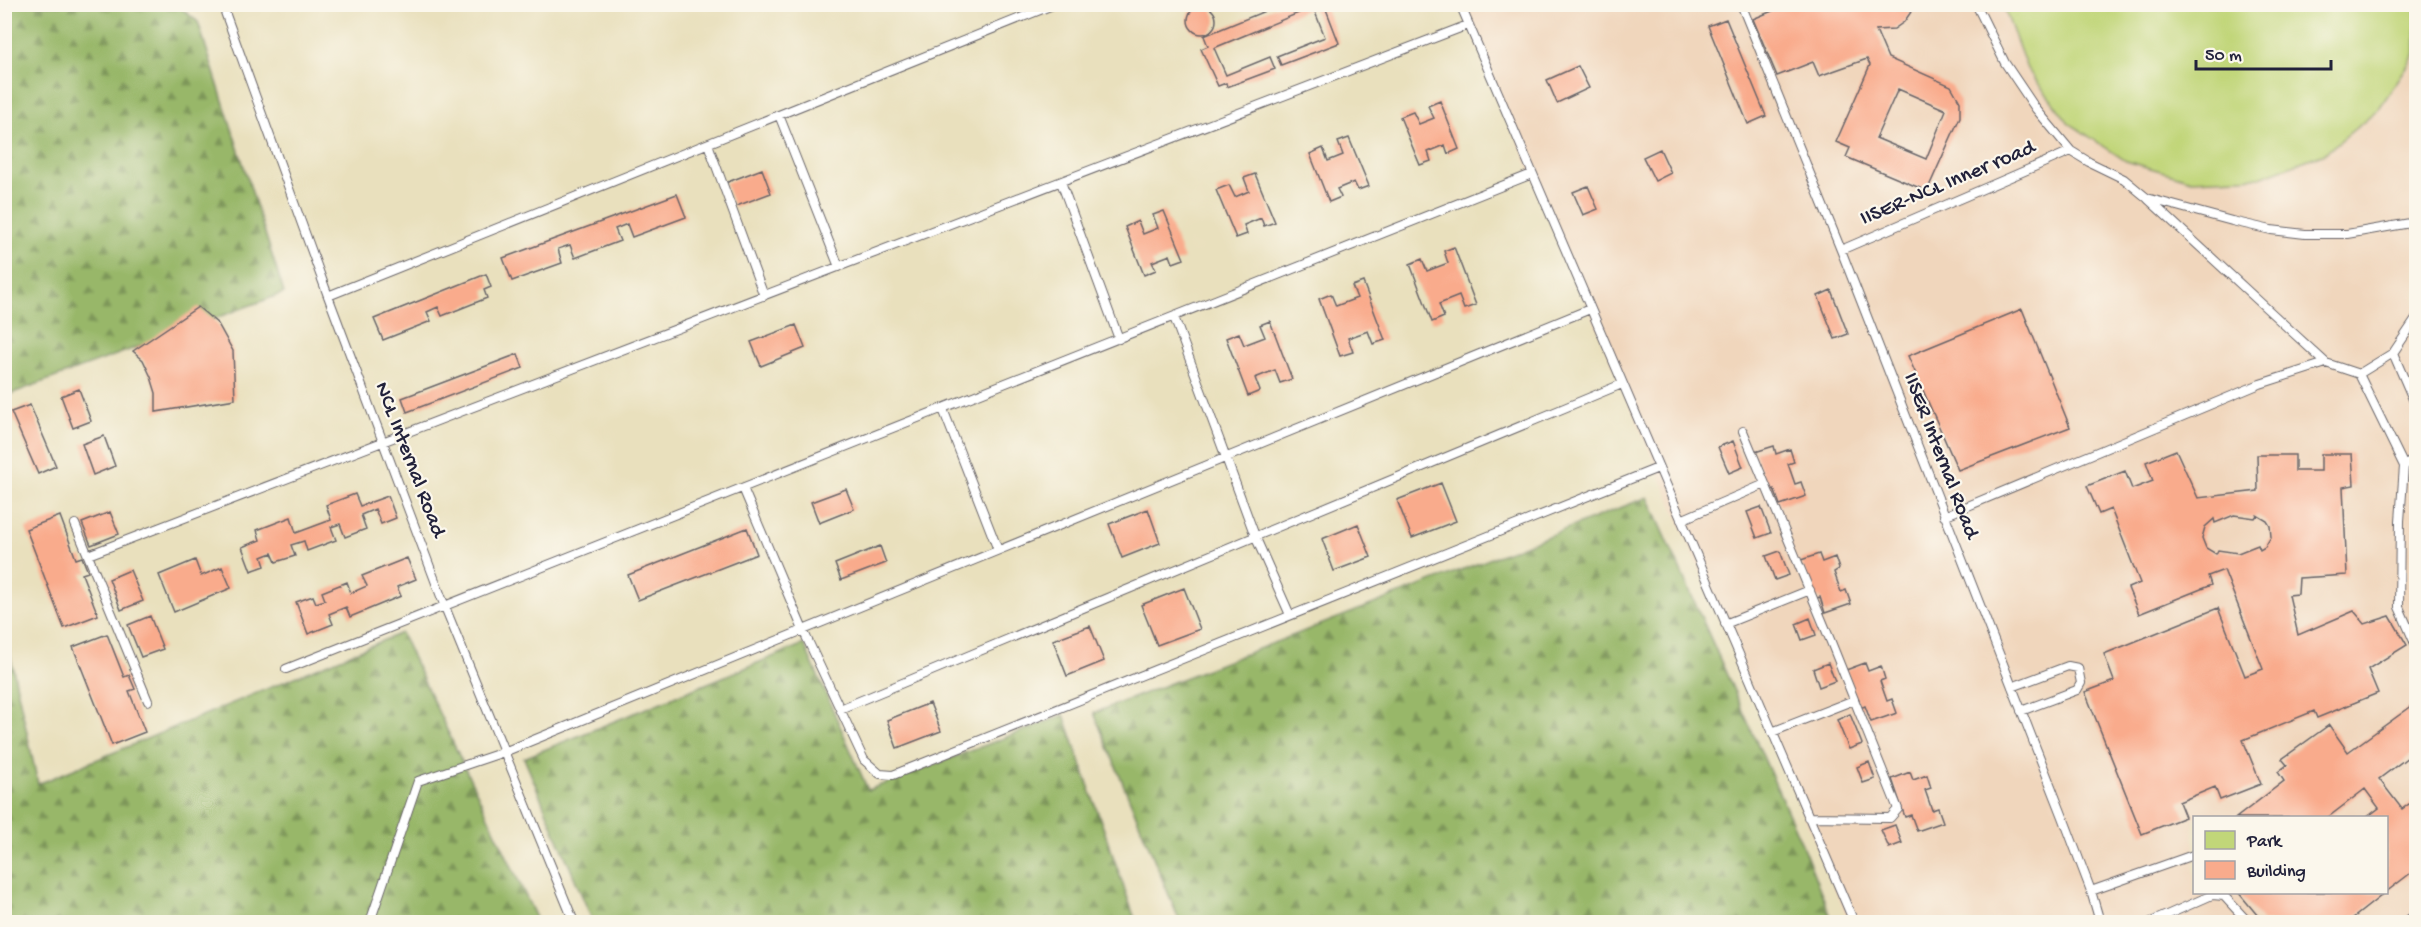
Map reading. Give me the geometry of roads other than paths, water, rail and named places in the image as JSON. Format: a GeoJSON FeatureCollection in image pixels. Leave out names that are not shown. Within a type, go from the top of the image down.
{"type":"FeatureCollection","features":[{"type":"Feature","properties":{"kind":"lane","name":"NCL Internal Road"},"geometry":{"type":"LineString","coordinates":[[222,4],[328,296],[445,607],[574,922]]}},
{"type":"Feature","properties":{"kind":"lane"},"geometry":{"type":"LineString","coordinates":[[328,296],[1055,4]]}},
{"type":"Feature","properties":{"kind":"lane"},"geometry":{"type":"LineString","coordinates":[[1460,4],[1854,922]]}},
{"type":"Feature","properties":{"kind":"lane","name":"IISER Internal Road"},"geometry":{"type":"LineString","coordinates":[[1742,4],[2012,687],[2091,891],[2100,922]]}},
{"type":"Feature","properties":{"kind":"lane"},"geometry":{"type":"LineString","coordinates":[[1976,4],[2005,63],[2037,110],[2071,151],[2124,178],[2326,363],[2359,374],[2404,466],[2400,521],[2399,607],[2416,646]]}},
{"type":"Feature","properties":{"kind":"lane"},"geometry":{"type":"LineString","coordinates":[[88,555],[1468,25]]}},
{"type":"Feature","properties":{"kind":"lane"},"geometry":{"type":"LineString","coordinates":[[779,115],[838,267]]}},
{"type":"Feature","properties":{"kind":"lane"},"geometry":{"type":"LineString","coordinates":[[708,144],[765,296]]}},
{"type":"Feature","properties":{"kind":"lane","name":"IISER-NCL Inner road"},"geometry":{"type":"LineString","coordinates":[[1841,250],[2071,151]]}},
{"type":"Feature","properties":{"kind":"lane"},"geometry":{"type":"LineString","coordinates":[[286,669],[1532,174]]}},
{"type":"Feature","properties":{"kind":"lane"},"geometry":{"type":"LineString","coordinates":[[1061,182],[1119,339]]}},
{"type":"Feature","properties":{"kind":"lane"},"geometry":{"type":"LineString","coordinates":[[2147,198],[2242,223],[2305,234],[2347,234],[2416,222]]}},
{"type":"Feature","properties":{"kind":"lane"},"geometry":{"type":"LineString","coordinates":[[370,922],[418,781],[504,752],[1590,309]]}},
{"type":"Feature","properties":{"kind":"lane"},"geometry":{"type":"LineString","coordinates":[[1174,317],[1225,457],[1290,615]]}},
{"type":"Feature","properties":{"kind":"lane"},"geometry":{"type":"LineString","coordinates":[[2359,374],[2393,352],[2416,319]]}},
{"type":"Feature","properties":{"kind":"lane"},"geometry":{"type":"LineString","coordinates":[[2393,352],[2416,406]]}},
{"type":"Feature","properties":{"kind":"lane"},"geometry":{"type":"LineString","coordinates":[[1944,516],[2260,384],[2326,363]]}},
{"type":"Feature","properties":{"kind":"lane"},"geometry":{"type":"LineString","coordinates":[[840,709],[1622,384]]}},
{"type":"Feature","properties":{"kind":"lane"},"geometry":{"type":"LineString","coordinates":[[943,409],[998,550]]}},
{"type":"Feature","properties":{"kind":"lane"},"geometry":{"type":"LineString","coordinates":[[1743,431],[1898,809],[1890,818],[1808,817]]}},
{"type":"Feature","properties":{"kind":"lane"},"geometry":{"type":"LineString","coordinates":[[2404,466],[2416,458]]}},
{"type":"Feature","properties":{"kind":"lane"},"geometry":{"type":"LineString","coordinates":[[743,488],[803,630],[864,760],[880,774],[894,775],[1658,468]]}},
{"type":"Feature","properties":{"kind":"lane"},"geometry":{"type":"LineString","coordinates":[[1681,520],[1765,484]]}},
{"type":"Feature","properties":{"kind":"lane"},"geometry":{"type":"LineString","coordinates":[[75,524],[148,701]]}},
{"type":"Feature","properties":{"kind":"lane"},"geometry":{"type":"LineString","coordinates":[[1725,624],[1809,590]]}},
{"type":"Feature","properties":{"kind":"lane"},"geometry":{"type":"LineString","coordinates":[[2012,687],[2068,666],[2078,668],[2081,682],[2077,690],[2021,711]]}},
{"type":"Feature","properties":{"kind":"lane"},"geometry":{"type":"LineString","coordinates":[[1772,732],[1854,700]]}},
{"type":"Feature","properties":{"kind":"lane"},"geometry":{"type":"LineString","coordinates":[[2091,891],[2193,855]]}},
{"type":"Feature","properties":{"kind":"lane"},"geometry":{"type":"LineString","coordinates":[[2151,922],[2212,895],[2224,896],[2247,922]]}},
{"type":"Feature","properties":{"kind":"lane"},"geometry":{"type":"LineString","coordinates":[[2406,922],[2416,914]]}}]}
